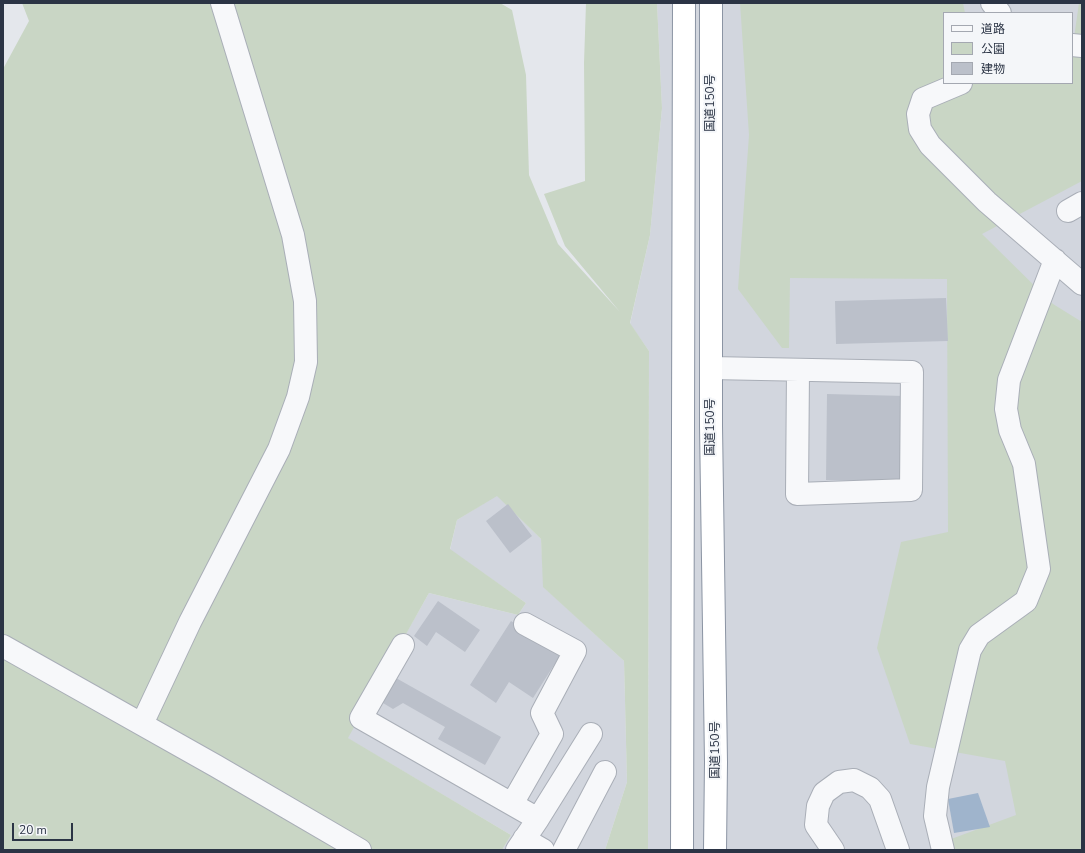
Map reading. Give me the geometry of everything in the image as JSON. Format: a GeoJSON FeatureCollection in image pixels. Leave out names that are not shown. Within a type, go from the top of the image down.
{"type":"FeatureCollection","features":[{"type":"Feature","properties":{"kind":"highway"},"geometry":{"type":"LineString","coordinates":[[682,850],[684,3]]}},
{"type":"Feature","properties":{"kind":"highway","name":"国道150号"},"geometry":{"type":"LineString","coordinates":[[711,3],[711,368],[716,762],[715,850]]}},
{"type":"Feature","properties":{"kind":"street"},"geometry":{"type":"LineString","coordinates":[[142,724],[190,622],[279,450],[298,397],[306,362],[305,301],[293,235],[222,3]]}},
{"type":"Feature","properties":{"kind":"street"},"geometry":{"type":"LineString","coordinates":[[992,3],[999,12]]}},
{"type":"Feature","properties":{"kind":"street"},"geometry":{"type":"LineString","coordinates":[[959,84],[924,100],[918,114],[920,129],[930,145],[987,202],[1082,284]]}},
{"type":"Feature","properties":{"kind":"street"},"geometry":{"type":"LineString","coordinates":[[943,850],[935,816],[938,787],[970,650],[979,634],[1026,601],[1039,569],[1024,464],[1010,430],[1006,409],[1009,380],[1055,260]]}},
{"type":"Feature","properties":{"kind":"street"},"geometry":{"type":"LineString","coordinates":[[711,368],[912,372],[911,490],[797,494],[798,370]]}},
{"type":"Feature","properties":{"kind":"street"},"geometry":{"type":"LineString","coordinates":[[512,804],[552,734],[542,713],[575,651],[525,624]]}},
{"type":"Feature","properties":{"kind":"street"},"geometry":{"type":"LineString","coordinates":[[403,645],[361,718],[538,819]]}},
{"type":"Feature","properties":{"kind":"street"},"geometry":{"type":"LineString","coordinates":[[3,646],[142,724],[360,850]]}},
{"type":"Feature","properties":{"kind":"street"},"geometry":{"type":"LineString","coordinates":[[533,848],[538,819],[591,734]]}},
{"type":"Feature","properties":{"kind":"street"},"geometry":{"type":"LineString","coordinates":[[564,850],[606,772]]}},
{"type":"Feature","properties":{"kind":"street"},"geometry":{"type":"LineString","coordinates":[[833,850],[816,825],[818,806],[824,793],[839,782],[854,780],[870,788],[880,799],[898,850]]}},
{"type":"Feature","properties":{"kind":"shaded area"},"geometry":{"type":"Polygon","coordinates":[[[657,3],[1082,3],[1082,850],[648,850],[649,351],[630,324],[650,235],[662,108],[657,3]]]}},
{"type":"Feature","properties":{"kind":"shaded area"},"geometry":{"type":"Polygon","coordinates":[[[497,495],[541,539],[544,587],[624,661],[627,782],[605,850],[502,850],[511,835],[347,738],[429,593],[518,615],[526,603],[450,550],[457,520],[497,495]]]}},
{"type":"Feature","properties":{"kind":"green space"},"geometry":{"type":"Polygon","coordinates":[[[22,3],[500,3],[512,10],[526,75],[529,175],[558,244],[620,312],[565,246],[544,194],[585,181],[584,63],[586,3],[657,3],[662,108],[650,235],[630,323],[649,351],[648,850],[605,850],[627,782],[624,661],[543,587],[541,539],[497,496],[457,520],[450,549],[526,603],[518,615],[429,593],[348,738],[511,835],[502,850],[3,850],[3,69],[29,21],[22,3]]]}},
{"type":"Feature","properties":{"kind":"green space"},"geometry":{"type":"Polygon","coordinates":[[[740,3],[963,3],[965,12],[943,12],[943,84],[1073,84],[1073,45],[1079,3],[1082,3],[1082,181],[982,234],[1053,304],[1082,322],[1082,850],[946,850],[943,842],[1016,815],[1005,761],[910,744],[877,648],[901,542],[948,532],[947,279],[790,278],[789,348],[782,348],[738,289],[749,135],[740,3]]]}},
{"type":"Feature","properties":{"kind":"water"},"geometry":{"type":"Polygon","coordinates":[[[978,793],[990,827],[954,833],[948,799],[978,793]]]}},
{"type":"Feature","properties":{"kind":"building"},"geometry":{"type":"Polygon","coordinates":[[[946,298],[948,341],[836,344],[835,301],[946,298]]]}},
{"type":"Feature","properties":{"kind":"building"},"geometry":{"type":"Polygon","coordinates":[[[827,394],[905,396],[903,481],[826,480],[827,394]]]}},
{"type":"Feature","properties":{"kind":"building"},"geometry":{"type":"Polygon","coordinates":[[[508,504],[532,536],[510,553],[486,521],[508,504]]]}},
{"type":"Feature","properties":{"kind":"building"},"geometry":{"type":"Polygon","coordinates":[[[438,601],[480,630],[465,652],[436,632],[427,646],[414,636],[438,601]]]}},
{"type":"Feature","properties":{"kind":"building"},"geometry":{"type":"Polygon","coordinates":[[[511,621],[561,654],[533,698],[509,682],[496,703],[470,685],[511,621]]]}},
{"type":"Feature","properties":{"kind":"building"},"geometry":{"type":"Polygon","coordinates":[[[396,678],[501,737],[485,765],[438,739],[445,727],[403,703],[393,709],[383,703],[396,678]]]}}]}
